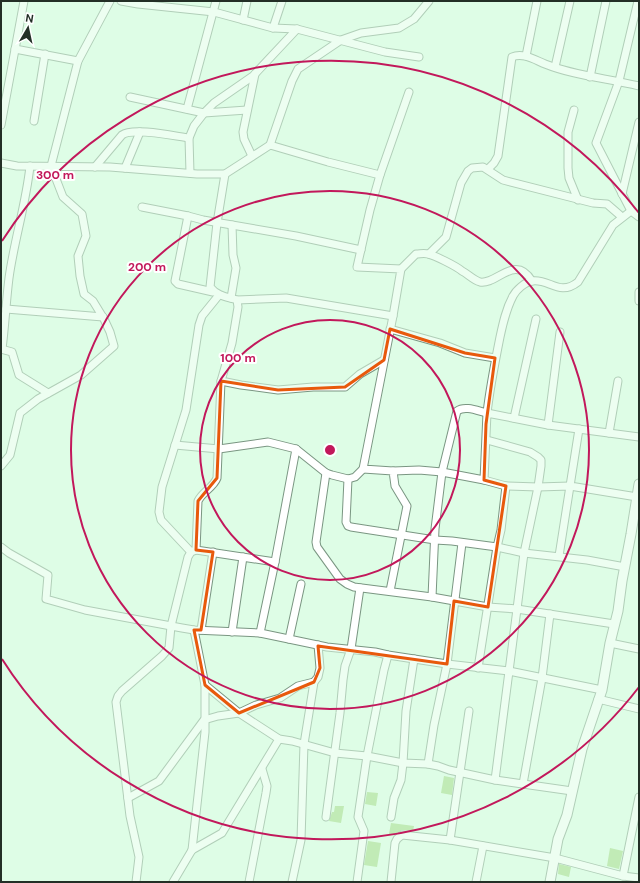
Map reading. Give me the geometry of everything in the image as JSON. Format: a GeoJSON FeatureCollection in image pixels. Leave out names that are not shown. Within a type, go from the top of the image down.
{"type":"FeatureCollection","features":[{"type":"Feature","properties":{"kind":"street"},"geometry":{"type":"LineString","coordinates":[[1,125],[3,102],[24,1]]}},
{"type":"Feature","properties":{"kind":"street"},"geometry":{"type":"LineString","coordinates":[[1,466],[10,455],[20,413],[48,394],[81,375],[114,346],[110,332],[103,317],[93,301],[84,294],[78,256],[86,236],[82,214],[64,197],[50,166],[78,61],[110,1]]}},
{"type":"Feature","properties":{"kind":"street"},"geometry":{"type":"LineString","coordinates":[[121,1],[214,12],[273,28],[297,29],[385,52],[419,58]]}},
{"type":"Feature","properties":{"kind":"street"},"geometry":{"type":"LineString","coordinates":[[186,109],[216,1]]}},
{"type":"Feature","properties":{"kind":"street"},"geometry":{"type":"LineString","coordinates":[[243,20],[247,1]]}},
{"type":"Feature","properties":{"kind":"street"},"geometry":{"type":"LineString","coordinates":[[273,28],[282,1]]}},
{"type":"Feature","properties":{"kind":"street"},"geometry":{"type":"LineString","coordinates":[[1,163],[17,166],[125,168],[225,174],[270,144],[292,81],[298,69],[342,40],[361,33],[399,28],[414,19],[429,1]]}},
{"type":"Feature","properties":{"kind":"street"},"geometry":{"type":"LineString","coordinates":[[526,56],[537,1]]}},
{"type":"Feature","properties":{"kind":"street"},"geometry":{"type":"LineString","coordinates":[[555,67],[570,1]]}},
{"type":"Feature","properties":{"kind":"street"},"geometry":{"type":"LineString","coordinates":[[590,77],[606,1]]}},
{"type":"Feature","properties":{"kind":"street"},"geometry":{"type":"LineString","coordinates":[[638,1],[619,81],[596,143],[631,211],[639,217]]}},
{"type":"Feature","properties":{"kind":"street"},"geometry":{"type":"LineString","coordinates":[[190,173],[188,148],[189,138],[194,126],[214,103],[255,74],[297,29]]}},
{"type":"Feature","properties":{"kind":"street"},"geometry":{"type":"LineString","coordinates":[[15,49],[78,61]]}},
{"type":"Feature","properties":{"kind":"street"},"geometry":{"type":"LineString","coordinates":[[34,121],[45,54]]}},
{"type":"Feature","properties":{"kind":"street"},"geometry":{"type":"LineString","coordinates":[[488,169],[498,156],[512,56],[526,56],[555,67],[590,77],[619,81],[639,86]]}},
{"type":"Feature","properties":{"kind":"street"},"geometry":{"type":"LineString","coordinates":[[252,156],[244,139],[243,132],[255,74]]}},
{"type":"Feature","properties":{"kind":"street"},"geometry":{"type":"LineString","coordinates":[[401,269],[357,267],[380,174],[409,92]]}},
{"type":"Feature","properties":{"kind":"street"},"geometry":{"type":"LineString","coordinates":[[130,97],[204,113],[247,110]]}},
{"type":"Feature","properties":{"kind":"street"},"geometry":{"type":"LineString","coordinates":[[574,110],[568,132],[568,168],[578,200]]}},
{"type":"Feature","properties":{"kind":"street"},"geometry":{"type":"LineString","coordinates":[[622,194],[639,122]]}},
{"type":"Feature","properties":{"kind":"street"},"geometry":{"type":"LineString","coordinates":[[95,167],[122,135],[130,132],[189,138]]}},
{"type":"Feature","properties":{"kind":"street"},"geometry":{"type":"LineString","coordinates":[[125,168],[140,132]]}},
{"type":"Feature","properties":{"kind":"street"},"geometry":{"type":"LineString","coordinates":[[270,144],[328,162],[380,174]]}},
{"type":"Feature","properties":{"kind":"street"},"geometry":{"type":"LineString","coordinates":[[30,166],[28,184],[18,225],[9,277],[2,349],[12,352],[20,375],[48,394]]}},
{"type":"Feature","properties":{"kind":"street"},"geometry":{"type":"LineString","coordinates":[[430,254],[446,237],[461,183],[468,171],[472,168],[483,167],[503,180],[578,200],[607,204],[622,217]]}},
{"type":"Feature","properties":{"kind":"street"},"geometry":{"type":"LineString","coordinates":[[216,293],[210,287],[217,223],[225,174]]}},
{"type":"Feature","properties":{"kind":"street"},"geometry":{"type":"LineString","coordinates":[[142,207],[232,226],[296,236],[361,250]]}},
{"type":"Feature","properties":{"kind":"street"},"geometry":{"type":"LineString","coordinates":[[484,480],[487,440],[486,424],[495,358],[505,313],[512,297],[515,292],[528,282],[532,281],[558,287],[572,287],[578,282],[613,225],[631,211]]}},
{"type":"Feature","properties":{"kind":"street"},"geometry":{"type":"LineString","coordinates":[[188,216],[175,281],[178,284],[234,299],[286,298],[394,316]]}},
{"type":"Feature","properties":{"kind":"street"},"geometry":{"type":"LineString","coordinates":[[136,882],[139,857],[130,816],[116,702],[118,696],[169,648],[171,626],[188,557],[194,551],[198,501],[201,495],[215,484],[217,478],[221,380],[232,343],[238,306],[234,299],[236,268],[232,255],[232,226]]}},
{"type":"Feature","properties":{"kind":"street"},"geometry":{"type":"LineString","coordinates":[[175,446],[219,449],[268,442],[296,449],[326,473],[348,479],[355,477],[363,468],[390,329],[394,316],[401,269],[416,254],[430,254],[462,270],[478,282],[488,282],[506,271],[516,270],[529,274],[532,281]]}},
{"type":"Feature","properties":{"kind":"street"},"geometry":{"type":"LineString","coordinates":[[639,292],[639,301]]}},
{"type":"Feature","properties":{"kind":"street"},"geometry":{"type":"LineString","coordinates":[[216,293],[202,316],[199,325],[186,410],[162,487],[159,512],[160,517],[161,520],[194,551],[213,552],[275,562]]}},
{"type":"Feature","properties":{"kind":"street"},"geometry":{"type":"LineString","coordinates":[[6,309],[103,317]]}},
{"type":"Feature","properties":{"kind":"street"},"geometry":{"type":"LineString","coordinates":[[514,418],[536,319]]}},
{"type":"Feature","properties":{"kind":"street"},"geometry":{"type":"LineString","coordinates":[[390,329],[440,343],[465,353],[495,358]]}},
{"type":"Feature","properties":{"kind":"street"},"geometry":{"type":"LineString","coordinates":[[548,425],[560,332]]}},
{"type":"Feature","properties":{"kind":"street"},"geometry":{"type":"LineString","coordinates":[[221,380],[241,385],[278,390],[313,387],[341,387],[345,386],[360,374],[384,360]]}},
{"type":"Feature","properties":{"kind":"street"},"geometry":{"type":"LineString","coordinates":[[609,433],[618,381]]}},
{"type":"Feature","properties":{"kind":"street"},"geometry":{"type":"LineString","coordinates":[[432,597],[435,529],[442,472],[457,411],[467,408],[548,425],[639,437]]}},
{"type":"Feature","properties":{"kind":"street"},"geometry":{"type":"LineString","coordinates":[[559,556],[579,429]]}},
{"type":"Feature","properties":{"kind":"street"},"geometry":{"type":"LineString","coordinates":[[487,440],[530,452],[541,460],[538,487],[524,553],[495,780]]}},
{"type":"Feature","properties":{"kind":"street"},"geometry":{"type":"LineString","coordinates":[[260,633],[296,449]]}},
{"type":"Feature","properties":{"kind":"street"},"geometry":{"type":"LineString","coordinates":[[363,468],[393,471],[419,470],[442,472],[506,486],[570,486],[637,497]]}},
{"type":"Feature","properties":{"kind":"street"},"geometry":{"type":"LineString","coordinates":[[390,591],[407,506],[395,486],[393,471]]}},
{"type":"Feature","properties":{"kind":"street"},"geometry":{"type":"LineString","coordinates":[[326,473],[316,542],[317,547],[343,582],[360,588],[390,591],[488,607],[517,609],[614,624]]}},
{"type":"Feature","properties":{"kind":"street"},"geometry":{"type":"LineString","coordinates":[[348,479],[346,522],[351,528],[497,547],[524,553],[559,556],[625,567]]}},
{"type":"Feature","properties":{"kind":"street"},"geometry":{"type":"LineString","coordinates":[[550,882],[558,839],[567,815],[582,748],[602,690],[610,643],[618,611],[625,567],[635,534],[639,484]]}},
{"type":"Feature","properties":{"kind":"street"},"geometry":{"type":"LineString","coordinates":[[478,668],[501,530],[506,486]]}},
{"type":"Feature","properties":{"kind":"street"},"geometry":{"type":"LineString","coordinates":[[428,764],[434,725],[447,664],[462,543]]}},
{"type":"Feature","properties":{"kind":"street"},"geometry":{"type":"LineString","coordinates":[[1,547],[48,575],[46,599],[85,610],[198,630],[260,633],[318,645],[375,652],[447,664],[509,671],[602,690]]}},
{"type":"Feature","properties":{"kind":"street"},"geometry":{"type":"LineString","coordinates":[[173,882],[192,850],[205,732],[204,685],[198,630],[213,552]]}},
{"type":"Feature","properties":{"kind":"street"},"geometry":{"type":"LineString","coordinates":[[232,632],[243,557]]}},
{"type":"Feature","properties":{"kind":"street"},"geometry":{"type":"LineString","coordinates":[[289,639],[301,584]]}},
{"type":"Feature","properties":{"kind":"street"},"geometry":{"type":"LineString","coordinates":[[326,817],[345,666],[351,649],[360,588]]}},
{"type":"Feature","properties":{"kind":"street"},"geometry":{"type":"LineString","coordinates":[[523,784],[542,678],[550,614]]}},
{"type":"Feature","properties":{"kind":"street"},"geometry":{"type":"LineString","coordinates":[[610,643],[639,649]]}},
{"type":"Feature","properties":{"kind":"street"},"geometry":{"type":"LineString","coordinates":[[292,882],[301,840],[304,744],[314,682],[318,677],[320,668],[318,645]]}},
{"type":"Feature","properties":{"kind":"street"},"geometry":{"type":"LineString","coordinates":[[357,882],[364,831],[358,817],[367,756],[388,655]]}},
{"type":"Feature","properties":{"kind":"street"},"geometry":{"type":"LineString","coordinates":[[391,817],[394,798],[401,780],[406,711],[414,659]]}},
{"type":"Feature","properties":{"kind":"street"},"geometry":{"type":"LineString","coordinates":[[128,798],[159,781],[204,720],[239,713],[256,705],[280,698],[298,686],[314,682]]}},
{"type":"Feature","properties":{"kind":"street"},"geometry":{"type":"LineString","coordinates":[[204,685],[239,713],[280,739],[335,753],[367,756],[403,763],[428,764],[495,780],[572,791]]}},
{"type":"Feature","properties":{"kind":"street"},"geometry":{"type":"LineString","coordinates":[[598,699],[639,709]]}},
{"type":"Feature","properties":{"kind":"street"},"geometry":{"type":"LineString","coordinates":[[450,840],[469,711]]}},
{"type":"Feature","properties":{"kind":"street"},"geometry":{"type":"LineString","coordinates":[[192,850],[222,833],[280,739]]}},
{"type":"Feature","properties":{"kind":"street"},"geometry":{"type":"LineString","coordinates":[[249,882],[267,786],[262,769]]}},
{"type":"Feature","properties":{"kind":"street"},"geometry":{"type":"LineString","coordinates":[[623,876],[639,797]]}},
{"type":"Feature","properties":{"kind":"street"},"geometry":{"type":"LineString","coordinates":[[391,882],[395,843],[397,838],[402,835],[450,840],[555,858],[623,876],[639,878]]}},
{"type":"Feature","properties":{"kind":"street"},"geometry":{"type":"LineString","coordinates":[[476,882],[483,846]]}},
{"type":"Feature","properties":{"kind":"highlighted area"},"geometry":{"type":"Polygon","coordinates":[[[390,329],[465,353],[495,358],[486,424],[484,480],[506,486],[488,607],[454,601],[447,664],[318,646],[320,668],[314,682],[239,713],[205,685],[194,630],[201,630],[213,552],[196,550],[198,501],[217,478],[221,381],[278,390],[345,387],[384,360],[390,329]]]}},
{"type":"Feature","properties":{"kind":"building"},"geometry":{"type":"Polygon","coordinates":[[[444,776],[454,778],[452,795],[441,793],[444,776]]]}},
{"type":"Feature","properties":{"kind":"building"},"geometry":{"type":"Polygon","coordinates":[[[367,792],[378,793],[376,806],[365,804],[367,792]]]}},
{"type":"Feature","properties":{"kind":"building"},"geometry":{"type":"Polygon","coordinates":[[[335,806],[344,806],[341,823],[329,821],[332,812],[334,812],[335,806]]]}},
{"type":"Feature","properties":{"kind":"building"},"geometry":{"type":"Polygon","coordinates":[[[391,823],[414,826],[413,831],[402,830],[395,834],[389,834],[391,823]]]}},
{"type":"Feature","properties":{"kind":"building"},"geometry":{"type":"Polygon","coordinates":[[[368,841],[381,843],[377,867],[364,865],[368,841]]]}},
{"type":"Feature","properties":{"kind":"building"},"geometry":{"type":"Polygon","coordinates":[[[610,848],[623,851],[619,869],[607,866],[610,848]]]}},
{"type":"Feature","properties":{"kind":"building"},"geometry":{"type":"Polygon","coordinates":[[[559,864],[571,867],[569,877],[558,874],[559,864]]]}}]}
